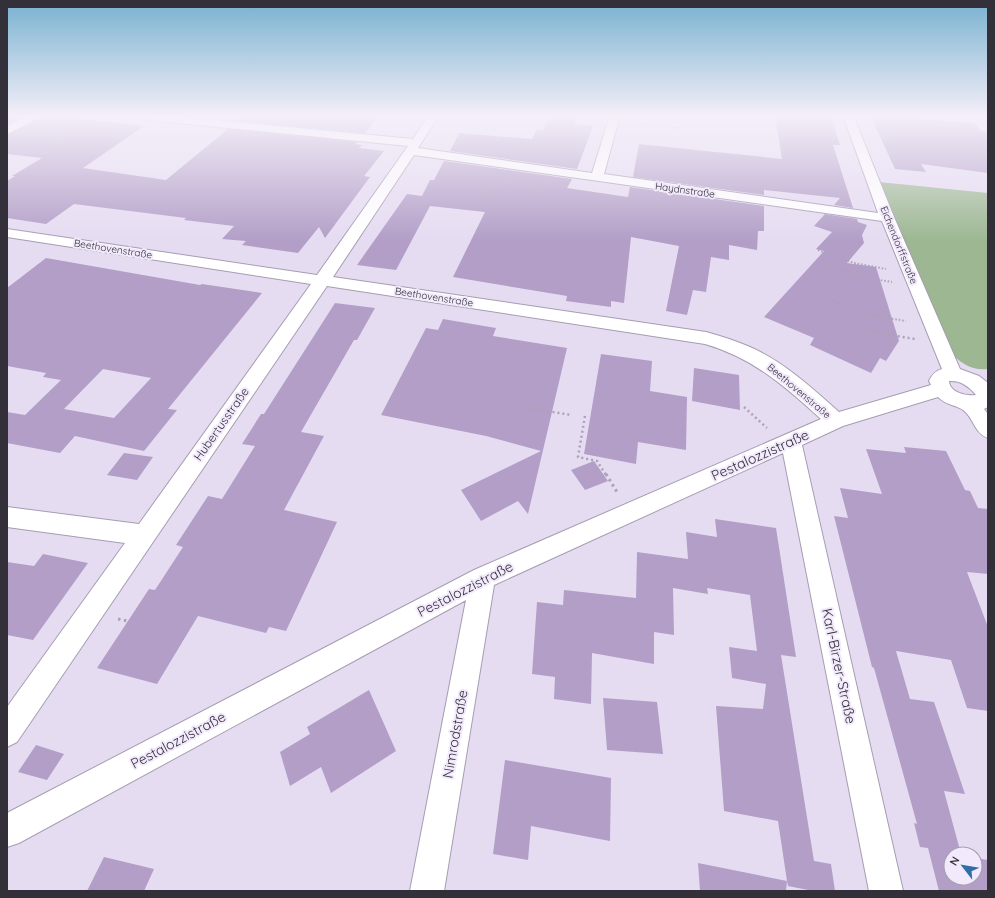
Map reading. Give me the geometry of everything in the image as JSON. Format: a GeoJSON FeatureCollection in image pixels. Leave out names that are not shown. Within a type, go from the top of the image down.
{"type":"FeatureCollection","features":[{"type":"Feature","properties":{"kind":"street","name":"Hubertusstraße"},"geometry":{"type":"LineString","coordinates":[[7,732],[407,157]]}},
{"type":"Feature","properties":{"kind":"street","name":"Haydnstraße"},"geometry":{"type":"LineString","coordinates":[[472,157],[597,178],[887,218]]}},
{"type":"Feature","properties":{"kind":"street"},"geometry":{"type":"LineString","coordinates":[[597,178],[603,157]]}},
{"type":"Feature","properties":{"kind":"street","name":"Eichendorffstraße"},"geometry":{"type":"LineString","coordinates":[[864,157],[947,382]]}},
{"type":"Feature","properties":{"kind":"street","name":"Beethovenstraße"},"geometry":{"type":"LineString","coordinates":[[7,233],[706,338],[744,350],[776,369],[836,421]]}},
{"type":"Feature","properties":{"kind":"street"},"geometry":{"type":"LineString","coordinates":[[968,378],[984,386],[986,395],[982,402],[970,404],[954,399],[947,382],[968,378]]}},
{"type":"Feature","properties":{"kind":"street","name":"Pestalozzistraße"},"geometry":{"type":"LineString","coordinates":[[7,831],[483,578],[629,512],[782,437],[836,421],[947,382]]}},
{"type":"Feature","properties":{"kind":"street"},"geometry":{"type":"LineString","coordinates":[[970,404],[988,430]]}},
{"type":"Feature","properties":{"kind":"street","name":"Karl-Birzer-Straße"},"geometry":{"type":"LineString","coordinates":[[782,437],[886,891]]}},
{"type":"Feature","properties":{"kind":"street"},"geometry":{"type":"LineString","coordinates":[[7,517],[145,535]]}},
{"type":"Feature","properties":{"kind":"street","name":"Nimrodstraße"},"geometry":{"type":"LineString","coordinates":[[427,891],[483,578]]}},
{"type":"Feature","properties":{"kind":"path"},"geometry":{"type":"LineString","coordinates":[[489,178],[480,195],[489,200]]}},
{"type":"Feature","properties":{"kind":"path"},"geometry":{"type":"LineString","coordinates":[[818,250],[854,263],[879,267]]}},
{"type":"Feature","properties":{"kind":"path"},"geometry":{"type":"LineString","coordinates":[[824,263],[862,277],[881,280]]}},
{"type":"Feature","properties":{"kind":"path"},"geometry":{"type":"LineString","coordinates":[[806,290],[868,315],[891,318]]}},
{"type":"Feature","properties":{"kind":"path"},"geometry":{"type":"LineString","coordinates":[[859,327],[872,332],[897,336]]}},
{"type":"Feature","properties":{"kind":"path"},"geometry":{"type":"LineString","coordinates":[[518,406],[571,415]]}},
{"type":"Feature","properties":{"kind":"path"},"geometry":{"type":"LineString","coordinates":[[744,407],[782,437]]}},
{"type":"Feature","properties":{"kind":"path"},"geometry":{"type":"LineString","coordinates":[[585,416],[578,457],[597,460],[629,512]]}},
{"type":"Feature","properties":{"kind":"green space"},"geometry":{"type":"Polygon","coordinates":[[[879,182],[988,193],[988,369],[977,369],[967,365],[958,360],[950,352],[879,182]]]}},
{"type":"Feature","properties":{"kind":"building"},"geometry":{"type":"Polygon","coordinates":[[[32,157],[99,157],[83,168],[166,180],[194,157],[379,157],[364,176],[370,177],[325,238],[319,227],[298,253],[242,245],[246,241],[222,239],[234,226],[184,220],[186,218],[74,204],[46,224],[7,218],[7,181],[15,176],[12,176],[42,158],[32,157]]]}},
{"type":"Feature","properties":{"kind":"building"},"geometry":{"type":"Polygon","coordinates":[[[492,157],[581,157],[577,169],[492,157]]]}},
{"type":"Feature","properties":{"kind":"building"},"geometry":{"type":"Polygon","coordinates":[[[637,157],[762,157],[782,159],[782,157],[837,157],[853,208],[834,205],[840,198],[764,190],[764,195],[633,177],[637,157]]]}},
{"type":"Feature","properties":{"kind":"building"},"geometry":{"type":"Polygon","coordinates":[[[889,157],[988,157],[988,173],[921,164],[926,172],[895,169],[889,157]]]}},
{"type":"Feature","properties":{"kind":"building"},"geometry":{"type":"Polygon","coordinates":[[[444,161],[572,179],[567,188],[628,197],[630,187],[764,206],[764,231],[758,231],[757,250],[729,245],[729,260],[711,257],[706,292],[693,290],[687,315],[666,311],[679,246],[631,237],[624,303],[611,301],[611,307],[566,301],[567,296],[453,277],[485,212],[430,206],[396,270],[357,265],[407,194],[422,196],[430,180],[434,180],[444,161]]]}},
{"type":"Feature","properties":{"kind":"building"},"geometry":{"type":"Polygon","coordinates":[[[825,214],[857,219],[858,222],[867,225],[862,235],[864,243],[847,263],[876,267],[899,341],[886,361],[880,358],[871,373],[810,345],[814,338],[764,317],[824,251],[816,249],[832,232],[814,226],[825,214]]]}},
{"type":"Feature","properties":{"kind":"building"},"geometry":{"type":"Polygon","coordinates":[[[46,258],[200,285],[202,284],[262,293],[168,409],[177,410],[144,451],[75,436],[60,453],[7,443],[7,412],[25,415],[61,380],[43,377],[46,373],[7,366],[7,288],[46,258]],[[103,369],[64,409],[114,418],[151,378],[103,369]]]}},
{"type":"Feature","properties":{"kind":"building"},"geometry":{"type":"Polygon","coordinates":[[[335,303],[375,308],[357,340],[354,340],[301,432],[324,436],[284,510],[337,522],[286,631],[269,627],[266,633],[198,616],[157,684],[97,668],[149,589],[155,590],[183,547],[176,545],[208,496],[222,499],[255,446],[242,444],[261,414],[264,414],[335,303]]]}},
{"type":"Feature","properties":{"kind":"building"},"geometry":{"type":"Polygon","coordinates":[[[443,319],[496,328],[493,336],[567,348],[528,514],[518,501],[481,521],[461,490],[541,451],[486,436],[381,415],[426,328],[438,330],[443,319]]]}},
{"type":"Feature","properties":{"kind":"building"},"geometry":{"type":"Polygon","coordinates":[[[601,354],[652,361],[650,391],[687,397],[686,450],[638,442],[636,464],[584,454],[601,354]]]}},
{"type":"Feature","properties":{"kind":"building"},"geometry":{"type":"Polygon","coordinates":[[[694,368],[739,375],[740,410],[692,401],[694,368]]]}},
{"type":"Feature","properties":{"kind":"building"},"geometry":{"type":"Polygon","coordinates":[[[904,447],[946,451],[965,490],[970,491],[978,508],[988,509],[988,574],[967,572],[988,627],[988,711],[967,708],[951,660],[896,651],[910,699],[934,702],[965,794],[944,791],[959,846],[943,846],[943,886],[983,886],[983,859],[988,860],[988,891],[939,891],[928,848],[920,847],[914,823],[917,824],[874,668],[872,667],[834,516],[848,518],[840,488],[882,494],[866,449],[906,453],[904,447]]]}},
{"type":"Feature","properties":{"kind":"building"},"geometry":{"type":"Polygon","coordinates":[[[124,453],[153,457],[137,480],[107,475],[124,453]]]}},
{"type":"Feature","properties":{"kind":"building"},"geometry":{"type":"Polygon","coordinates":[[[594,461],[608,481],[585,490],[571,470],[594,461]]]}},
{"type":"Feature","properties":{"kind":"building"},"geometry":{"type":"Polygon","coordinates":[[[715,519],[776,528],[796,657],[781,655],[814,861],[831,864],[835,891],[813,891],[788,886],[778,821],[724,811],[716,706],[763,709],[766,684],[732,678],[729,647],[757,651],[750,595],[707,588],[708,594],[673,588],[674,635],[654,632],[654,664],[592,653],[591,704],[554,699],[555,677],[532,674],[537,602],[563,605],[564,590],[636,598],[637,552],[688,559],[686,532],[717,537],[715,519]]]}},
{"type":"Feature","properties":{"kind":"building"},"geometry":{"type":"Polygon","coordinates":[[[43,554],[88,563],[33,640],[7,635],[7,562],[34,566],[43,554]]]}},
{"type":"Feature","properties":{"kind":"building"},"geometry":{"type":"Polygon","coordinates":[[[369,690],[396,751],[331,793],[321,767],[290,786],[280,752],[310,734],[307,727],[369,690]]]}},
{"type":"Feature","properties":{"kind":"building"},"geometry":{"type":"Polygon","coordinates":[[[603,698],[657,702],[663,754],[607,750],[603,698]]]}},
{"type":"Feature","properties":{"kind":"building"},"geometry":{"type":"Polygon","coordinates":[[[36,745],[64,754],[47,780],[18,772],[36,745]]]}},
{"type":"Feature","properties":{"kind":"building"},"geometry":{"type":"Polygon","coordinates":[[[505,760],[611,778],[610,841],[531,826],[528,860],[493,854],[505,760]]]}},
{"type":"Feature","properties":{"kind":"building"},"geometry":{"type":"Polygon","coordinates":[[[104,857],[154,869],[144,891],[87,891],[104,857]]]}},
{"type":"Feature","properties":{"kind":"building"},"geometry":{"type":"Polygon","coordinates":[[[698,863],[787,881],[786,891],[700,891],[698,863]]]}}]}
